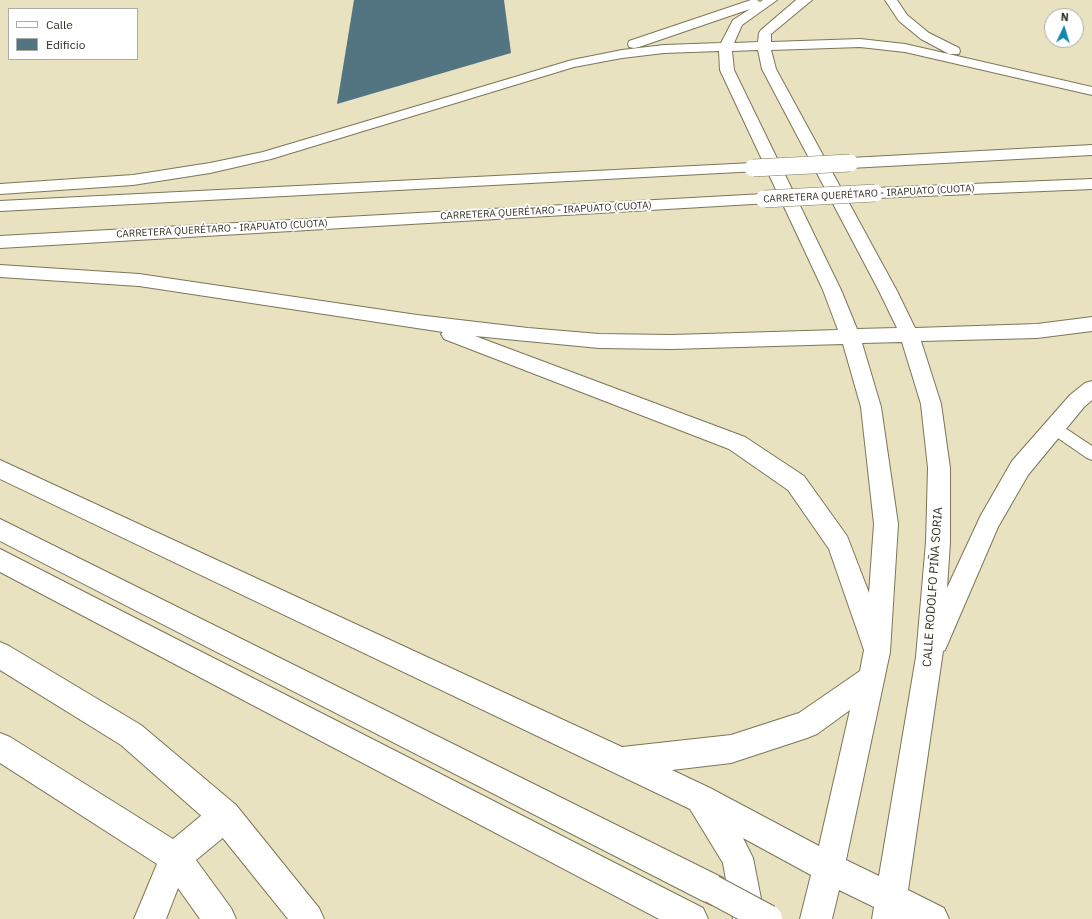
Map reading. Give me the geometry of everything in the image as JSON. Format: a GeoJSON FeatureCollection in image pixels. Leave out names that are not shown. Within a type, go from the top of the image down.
{"type":"FeatureCollection","features":[{"type":"Feature","properties":{"kind":"main road"},"geometry":{"type":"LineString","coordinates":[[0,189],[133,180],[210,168],[266,156],[572,64],[764,0]]}},
{"type":"Feature","properties":{"kind":"main road"},"geometry":{"type":"LineString","coordinates":[[771,0],[737,23],[725,48],[727,70],[832,290],[850,336],[870,407],[886,524],[874,665],[829,868],[816,919]]}},
{"type":"Feature","properties":{"kind":"main road","name":"CALLE RODOLFO PIÑA SORIA"},"geometry":{"type":"LineString","coordinates":[[806,0],[801,2],[765,33],[764,47],[769,69],[888,291],[909,334],[931,404],[939,468],[938,542],[929,657],[890,909]]}},
{"type":"Feature","properties":{"kind":"main road"},"geometry":{"type":"LineString","coordinates":[[891,0],[903,18],[925,36],[995,69]]}},
{"type":"Feature","properties":{"kind":"main road"},"geometry":{"type":"LineString","coordinates":[[572,64],[622,54],[664,49],[860,44],[905,48],[1092,91]]}},
{"type":"Feature","properties":{"kind":"main road"},"geometry":{"type":"LineString","coordinates":[[0,206],[1092,150]]}},
{"type":"Feature","properties":{"kind":"main road","name":"CARRETERA QUERÉTARO - IRAPUATO (CUOTA)"},"geometry":{"type":"LineString","coordinates":[[0,242],[875,193],[1092,184]]}},
{"type":"Feature","properties":{"kind":"main road"},"geometry":{"type":"LineString","coordinates":[[0,271],[139,280],[417,322],[528,335],[599,341],[672,342],[1037,330],[1092,324]]}},
{"type":"Feature","properties":{"kind":"main road"},"geometry":{"type":"LineString","coordinates":[[417,322],[737,443],[796,483],[839,544],[874,665]]}},
{"type":"Feature","properties":{"kind":"main road"},"geometry":{"type":"LineString","coordinates":[[929,657],[989,522],[1020,468],[1077,401],[1092,388]]}},
{"type":"Feature","properties":{"kind":"main road"},"geometry":{"type":"LineString","coordinates":[[0,469],[700,798],[829,868],[890,909],[933,919]]}},
{"type":"Feature","properties":{"kind":"main road"},"geometry":{"type":"LineString","coordinates":[[0,529],[712,889],[768,919]]}},
{"type":"Feature","properties":{"kind":"main road"},"geometry":{"type":"LineString","coordinates":[[0,560],[692,919]]}},
{"type":"Feature","properties":{"kind":"main road"},"geometry":{"type":"LineString","coordinates":[[0,655],[131,735],[224,816],[308,919]]}},
{"type":"Feature","properties":{"kind":"main road"},"geometry":{"type":"LineString","coordinates":[[621,761],[731,749],[808,724],[874,665]]}},
{"type":"Feature","properties":{"kind":"main road"},"geometry":{"type":"LineString","coordinates":[[0,747],[175,858],[220,919]]}},
{"type":"Feature","properties":{"kind":"main road"},"geometry":{"type":"LineString","coordinates":[[700,798],[738,858],[750,919]]}},
{"type":"Feature","properties":{"kind":"main road"},"geometry":{"type":"LineString","coordinates":[[150,919],[175,858],[224,816]]}},
{"type":"Feature","properties":{"kind":"lane"},"geometry":{"type":"LineString","coordinates":[[1054,428],[1092,454]]}},
{"type":"Feature","properties":{"kind":"building"},"geometry":{"type":"Polygon","coordinates":[[[354,0],[504,0],[511,53],[337,104],[354,0]]]}}]}
